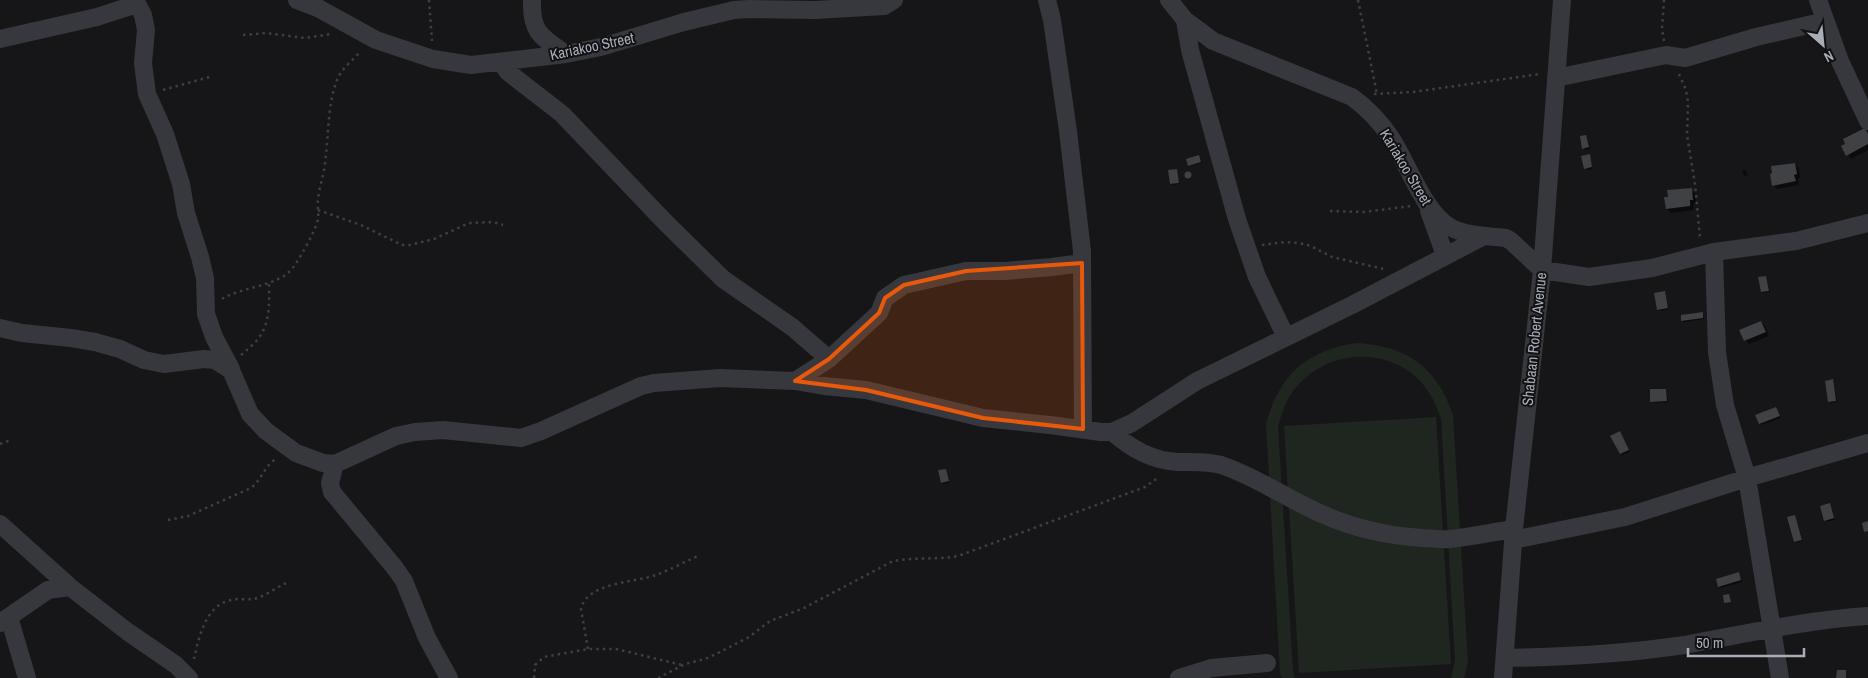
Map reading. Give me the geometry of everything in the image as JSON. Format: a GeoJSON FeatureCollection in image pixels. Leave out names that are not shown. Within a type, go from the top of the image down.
{"type":"FeatureCollection","features":[{"type":"Feature","properties":{"kind":"street","name":"Kariakoo Street"},"geometry":{"type":"LineString","coordinates":[[298,0],[326,12],[373,39],[410,53],[471,65],[566,54],[601,47],[684,22],[734,10],[815,10],[884,6],[894,0]]}},
{"type":"Feature","properties":{"kind":"street"},"geometry":{"type":"LineString","coordinates":[[532,0],[531,13],[540,35],[566,54]]}},
{"type":"Feature","properties":{"kind":"street"},"geometry":{"type":"LineString","coordinates":[[1047,0],[1052,20],[1068,131],[1082,251],[1083,429]]}},
{"type":"Feature","properties":{"kind":"street","name":"Kariakoo Street"},"geometry":{"type":"LineString","coordinates":[[1169,0],[1185,20],[1212,41],[1352,97],[1362,104],[1392,139],[1426,203],[1441,221],[1459,231],[1506,238],[1542,270]]}},
{"type":"Feature","properties":{"kind":"street","name":"Shabaan Robert Avenue"},"geometry":{"type":"LineString","coordinates":[[1503,678],[1514,534],[1542,270],[1562,0]]}},
{"type":"Feature","properties":{"kind":"street"},"geometry":{"type":"LineString","coordinates":[[1818,0],[1840,61],[1868,121]]}},
{"type":"Feature","properties":{"kind":"street"},"geometry":{"type":"LineString","coordinates":[[0,39],[97,17],[136,2],[143,16],[146,30],[143,63],[147,94],[165,134],[181,184],[186,213],[202,264],[205,278],[206,309],[214,337],[231,368],[250,414],[266,430],[296,453],[323,463],[335,464],[396,436],[416,432],[443,430],[521,438],[542,431],[625,392],[654,383],[720,378],[795,381],[866,390],[983,418],[1112,432],[1132,423],[1197,380],[1404,278],[1484,236]]}},
{"type":"Feature","properties":{"kind":"street"},"geometry":{"type":"LineString","coordinates":[[1185,20],[1190,50],[1237,219],[1257,277],[1286,337]]}},
{"type":"Feature","properties":{"kind":"street"},"geometry":{"type":"LineString","coordinates":[[1556,75],[1669,56],[1685,58],[1756,36],[1826,21]]}},
{"type":"Feature","properties":{"kind":"street"},"geometry":{"type":"LineString","coordinates":[[501,62],[508,72],[562,114],[665,222],[723,279],[792,327],[829,359]]}},
{"type":"Feature","properties":{"kind":"street"},"geometry":{"type":"LineString","coordinates":[[1426,203],[1445,255]]}},
{"type":"Feature","properties":{"kind":"street"},"geometry":{"type":"LineString","coordinates":[[1542,270],[1589,277],[1652,268],[1708,254],[1796,241],[1868,223]]}},
{"type":"Feature","properties":{"kind":"street"},"geometry":{"type":"LineString","coordinates":[[1708,254],[1717,352],[1725,405],[1747,478],[1780,678]]}},
{"type":"Feature","properties":{"kind":"street"},"geometry":{"type":"LineString","coordinates":[[795,381],[829,359],[879,313],[886,298],[904,285],[966,271],[1005,271],[1082,262]]}},
{"type":"Feature","properties":{"kind":"street"},"geometry":{"type":"LineString","coordinates":[[0,328],[22,333],[95,342],[144,360],[164,364],[204,359],[216,360],[231,368]]}},
{"type":"Feature","properties":{"kind":"street"},"geometry":{"type":"LineString","coordinates":[[1112,432],[1127,445],[1149,457],[1159,460],[1206,462],[1221,465],[1349,525],[1391,536],[1448,539],[1514,534],[1626,517],[1747,478],[1868,443]]}},
{"type":"Feature","properties":{"kind":"street"},"geometry":{"type":"LineString","coordinates":[[335,464],[330,483],[332,492],[404,581],[427,638],[449,678]]}},
{"type":"Feature","properties":{"kind":"street"},"geometry":{"type":"LineString","coordinates":[[0,524],[70,587],[128,632],[176,665],[192,671]]}},
{"type":"Feature","properties":{"kind":"street"},"geometry":{"type":"LineString","coordinates":[[27,678],[5,620],[48,590],[70,587]]}},
{"type":"Feature","properties":{"kind":"street"},"geometry":{"type":"LineString","coordinates":[[1506,658],[1628,653],[1830,618],[1868,616]]}},
{"type":"Feature","properties":{"kind":"street"},"geometry":{"type":"LineString","coordinates":[[1179,678],[1211,668],[1267,663]]}},
{"type":"Feature","properties":{"kind":"path"},"geometry":{"type":"LineString","coordinates":[[428,0],[434,59]]}},
{"type":"Feature","properties":{"kind":"path"},"geometry":{"type":"LineString","coordinates":[[1358,0],[1377,94]]}},
{"type":"Feature","properties":{"kind":"path"},"geometry":{"type":"LineString","coordinates":[[1664,0],[1662,29],[1669,56],[1686,90],[1688,102],[1686,135],[1708,254]]}},
{"type":"Feature","properties":{"kind":"path"},"geometry":{"type":"LineString","coordinates":[[243,35],[266,33],[305,38],[334,34]]}},
{"type":"Feature","properties":{"kind":"path"},"geometry":{"type":"LineString","coordinates":[[206,309],[235,292],[282,277],[293,267],[310,238],[318,219],[318,200],[325,164],[331,103],[337,78],[373,39]]}},
{"type":"Feature","properties":{"kind":"path"},"geometry":{"type":"LineString","coordinates":[[1368,94],[1413,92],[1556,75]]}},
{"type":"Feature","properties":{"kind":"path"},"geometry":{"type":"LineString","coordinates":[[147,94],[212,76]]}},
{"type":"Feature","properties":{"kind":"path"},"geometry":{"type":"LineString","coordinates":[[1330,211],[1364,212],[1426,203]]}},
{"type":"Feature","properties":{"kind":"path"},"geometry":{"type":"LineString","coordinates":[[318,210],[361,225],[383,237],[406,245],[444,236],[469,223],[493,222],[503,225]]}},
{"type":"Feature","properties":{"kind":"path"},"geometry":{"type":"LineString","coordinates":[[1246,247],[1285,242],[1299,243],[1311,246],[1332,257],[1378,266],[1404,278]]}},
{"type":"Feature","properties":{"kind":"path"},"geometry":{"type":"LineString","coordinates":[[231,368],[266,328],[269,282]]}},
{"type":"Feature","properties":{"kind":"path"},"geometry":{"type":"LineString","coordinates":[[0,444],[11,440]]}},
{"type":"Feature","properties":{"kind":"path"},"geometry":{"type":"LineString","coordinates":[[168,520],[188,516],[251,488],[259,481],[269,464],[281,457],[296,453]]}},
{"type":"Feature","properties":{"kind":"path"},"geometry":{"type":"LineString","coordinates":[[658,678],[683,665],[716,654],[749,637],[770,621],[804,608],[893,561],[940,560],[958,556],[1145,487],[1180,462]]}},
{"type":"Feature","properties":{"kind":"path"},"geometry":{"type":"LineString","coordinates":[[588,649],[580,609],[587,598],[608,586],[655,576],[698,556]]}},
{"type":"Feature","properties":{"kind":"path"},"geometry":{"type":"LineString","coordinates":[[192,671],[197,646],[205,622],[220,604],[231,600],[261,596],[286,583]]}},
{"type":"Feature","properties":{"kind":"path"},"geometry":{"type":"LineString","coordinates":[[534,678],[535,665],[544,657],[588,649],[616,649],[683,665]]}},
{"type":"Feature","properties":{"kind":"highlighted area"},"geometry":{"type":"Polygon","coordinates":[[[1082,263],[1083,429],[983,418],[866,390],[795,381],[829,359],[879,313],[885,298],[904,285],[966,271],[1082,263]]]}},
{"type":"Feature","properties":{"kind":"shaded area"},"geometry":{"type":"Polygon","coordinates":[[[1357,343],[1391,349],[1405,354],[1418,362],[1438,384],[1453,415],[1468,662],[1464,678],[1451,678],[1455,660],[1441,419],[1430,394],[1416,377],[1401,366],[1367,357],[1349,358],[1332,362],[1315,370],[1301,382],[1289,397],[1278,426],[1295,678],[1282,678],[1280,673],[1266,424],[1279,392],[1287,379],[1298,368],[1324,352],[1339,346],[1357,343]]]}},
{"type":"Feature","properties":{"kind":"shaded area"},"geometry":{"type":"Polygon","coordinates":[[[1436,417],[1451,664],[1299,673],[1284,426],[1436,417]]]}},
{"type":"Feature","properties":{"kind":"building"},"geometry":{"type":"Polygon","coordinates":[[[1865,128],[1868,134],[1868,144],[1846,156],[1841,146],[1845,144],[1843,139],[1865,128]]]}},
{"type":"Feature","properties":{"kind":"building"},"geometry":{"type":"Polygon","coordinates":[[[1586,135],[1589,147],[1582,149],[1580,136],[1586,135]]]}},
{"type":"Feature","properties":{"kind":"building"},"geometry":{"type":"Polygon","coordinates":[[[1590,154],[1592,167],[1584,169],[1581,156],[1590,154]]]}},
{"type":"Feature","properties":{"kind":"building"},"geometry":{"type":"Polygon","coordinates":[[[1199,155],[1201,162],[1188,166],[1186,159],[1199,155]]]}},
{"type":"Feature","properties":{"kind":"building"},"geometry":{"type":"Polygon","coordinates":[[[1795,163],[1797,174],[1794,175],[1796,181],[1772,186],[1771,166],[1795,163]]]}},
{"type":"Feature","properties":{"kind":"building"},"geometry":{"type":"Polygon","coordinates":[[[1177,169],[1179,183],[1170,184],[1168,170],[1177,169]]]}},
{"type":"Feature","properties":{"kind":"building"},"geometry":{"type":"Polygon","coordinates":[[[1188,171],[1192,175],[1188,179],[1184,175],[1188,171]]]}},
{"type":"Feature","properties":{"kind":"building"},"geometry":{"type":"Polygon","coordinates":[[[1692,188],[1693,200],[1690,200],[1690,206],[1666,209],[1664,197],[1668,197],[1667,190],[1692,188]]]}},
{"type":"Feature","properties":{"kind":"building"},"geometry":{"type":"Polygon","coordinates":[[[1766,276],[1769,291],[1761,292],[1758,277],[1766,276]]]}},
{"type":"Feature","properties":{"kind":"building"},"geometry":{"type":"Polygon","coordinates":[[[1665,291],[1668,308],[1657,310],[1654,293],[1665,291]]]}},
{"type":"Feature","properties":{"kind":"building"},"geometry":{"type":"Polygon","coordinates":[[[1703,312],[1703,318],[1681,321],[1681,315],[1703,312]]]}},
{"type":"Feature","properties":{"kind":"building"},"geometry":{"type":"Polygon","coordinates":[[[1761,321],[1766,332],[1744,341],[1739,330],[1761,321]]]}},
{"type":"Feature","properties":{"kind":"building"},"geometry":{"type":"Polygon","coordinates":[[[1833,379],[1836,401],[1828,402],[1825,381],[1833,379]]]}},
{"type":"Feature","properties":{"kind":"building"},"geometry":{"type":"Polygon","coordinates":[[[1650,389],[1666,389],[1667,401],[1650,402],[1650,389]]]}},
{"type":"Feature","properties":{"kind":"building"},"geometry":{"type":"Polygon","coordinates":[[[1776,407],[1780,416],[1759,424],[1755,415],[1776,407]]]}},
{"type":"Feature","properties":{"kind":"building"},"geometry":{"type":"Polygon","coordinates":[[[1620,431],[1629,450],[1620,454],[1610,436],[1620,431]]]}},
{"type":"Feature","properties":{"kind":"building"},"geometry":{"type":"Polygon","coordinates":[[[946,469],[949,481],[941,483],[938,470],[946,469]]]}},
{"type":"Feature","properties":{"kind":"building"},"geometry":{"type":"Polygon","coordinates":[[[1830,503],[1834,518],[1824,521],[1820,506],[1830,503]]]}},
{"type":"Feature","properties":{"kind":"building"},"geometry":{"type":"Polygon","coordinates":[[[1795,515],[1802,540],[1794,542],[1787,517],[1795,515]]]}},
{"type":"Feature","properties":{"kind":"building"},"geometry":{"type":"Polygon","coordinates":[[[1868,521],[1868,531],[1864,532],[1862,523],[1868,521]]]}},
{"type":"Feature","properties":{"kind":"building"},"geometry":{"type":"Polygon","coordinates":[[[1739,572],[1741,580],[1718,587],[1716,579],[1739,572]]]}},
{"type":"Feature","properties":{"kind":"building"},"geometry":{"type":"Polygon","coordinates":[[[1729,594],[1731,602],[1724,603],[1723,595],[1729,594]]]}},
{"type":"Feature","properties":{"kind":"building"},"geometry":{"type":"Polygon","coordinates":[[[1837,670],[1846,670],[1846,678],[1836,678],[1837,670]]]}}]}
